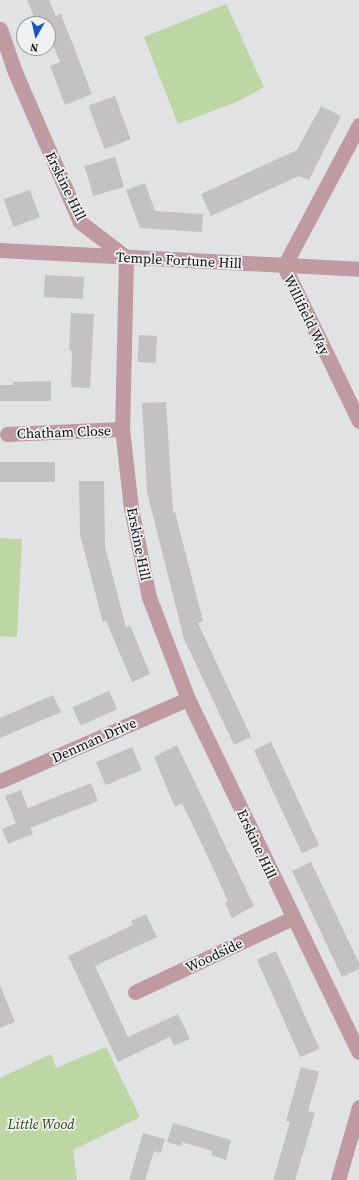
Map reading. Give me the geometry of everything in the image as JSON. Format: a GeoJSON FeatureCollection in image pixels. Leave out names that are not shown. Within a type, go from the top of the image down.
{"type":"FeatureCollection","features":[{"type":"Feature","properties":{"kind":"street","name":"Erskine Hill"},"geometry":{"type":"LineString","coordinates":[[0,29],[15,72],[80,222],[126,257],[122,429],[131,508],[149,597],[188,699],[292,918],[359,1052]]}},
{"type":"Feature","properties":{"kind":"street","name":"Willifield Way"},"geometry":{"type":"LineString","coordinates":[[359,125],[284,266],[359,421]]}},
{"type":"Feature","properties":{"kind":"street","name":"Temple Fortune Hill"},"geometry":{"type":"LineString","coordinates":[[0,250],[359,269]]}},
{"type":"Feature","properties":{"kind":"street","name":"Chatham Close"},"geometry":{"type":"LineString","coordinates":[[7,434],[122,429]]}},
{"type":"Feature","properties":{"kind":"street","name":"Denman Drive"},"geometry":{"type":"LineString","coordinates":[[0,781],[188,699]]}},
{"type":"Feature","properties":{"kind":"street","name":"Woodside"},"geometry":{"type":"LineString","coordinates":[[135,992],[292,918]]}},
{"type":"Feature","properties":{"kind":"street"},"geometry":{"type":"LineString","coordinates":[[338,1180],[359,1107]]}},
{"type":"Feature","properties":{"kind":"green space"},"geometry":{"type":"Polygon","coordinates":[[[226,4],[264,87],[237,102],[178,124],[144,37],[226,4]]]}},
{"type":"Feature","properties":{"kind":"green space"},"geometry":{"type":"Polygon","coordinates":[[[0,538],[22,539],[17,637],[0,636],[0,538]]]}},
{"type":"Feature","properties":{"kind":"green space","name":"Little Wood"},"geometry":{"type":"Polygon","coordinates":[[[106,1047],[140,1117],[73,1150],[77,1180],[0,1180],[0,1078],[51,1054],[56,1068],[106,1047]]]}},
{"type":"Feature","properties":{"kind":"building"},"geometry":{"type":"Polygon","coordinates":[[[27,0],[49,0],[56,16],[34,16],[27,0]]]}},
{"type":"Feature","properties":{"kind":"building"},"geometry":{"type":"Polygon","coordinates":[[[61,14],[92,94],[65,105],[50,66],[60,62],[56,52],[56,16],[61,14]]]}},
{"type":"Feature","properties":{"kind":"building"},"geometry":{"type":"Polygon","coordinates":[[[115,96],[131,139],[104,149],[89,106],[115,96]]]}},
{"type":"Feature","properties":{"kind":"building"},"geometry":{"type":"Polygon","coordinates":[[[321,106],[341,116],[309,180],[299,176],[211,216],[201,194],[297,150],[321,106]]]}},
{"type":"Feature","properties":{"kind":"building"},"geometry":{"type":"Polygon","coordinates":[[[115,157],[124,187],[93,196],[84,166],[115,157]]]}},
{"type":"Feature","properties":{"kind":"building"},"geometry":{"type":"Polygon","coordinates":[[[145,183],[155,211],[203,214],[202,232],[140,228],[126,190],[145,183]]]}},
{"type":"Feature","properties":{"kind":"building"},"geometry":{"type":"Polygon","coordinates":[[[30,190],[40,217],[14,227],[4,200],[30,190]]]}},
{"type":"Feature","properties":{"kind":"building"},"geometry":{"type":"Polygon","coordinates":[[[45,275],[84,277],[83,299],[44,297],[45,275]]]}},
{"type":"Feature","properties":{"kind":"building"},"geometry":{"type":"Polygon","coordinates":[[[71,313],[94,314],[90,388],[71,387],[72,351],[69,350],[71,313]]]}},
{"type":"Feature","properties":{"kind":"building"},"geometry":{"type":"Polygon","coordinates":[[[139,335],[157,336],[156,363],[138,362],[139,335]]]}},
{"type":"Feature","properties":{"kind":"building"},"geometry":{"type":"Polygon","coordinates":[[[51,381],[51,401],[0,401],[0,385],[13,385],[13,382],[51,381]]]}},
{"type":"Feature","properties":{"kind":"building"},"geometry":{"type":"Polygon","coordinates":[[[166,402],[173,513],[175,512],[203,621],[198,623],[251,737],[234,745],[184,639],[147,492],[142,403],[166,402]]]}},
{"type":"Feature","properties":{"kind":"building"},"geometry":{"type":"Polygon","coordinates":[[[0,462],[55,462],[55,482],[0,482],[0,462]]]}},
{"type":"Feature","properties":{"kind":"building"},"geometry":{"type":"Polygon","coordinates":[[[79,481],[104,481],[105,547],[126,627],[130,625],[150,674],[132,682],[106,621],[103,622],[80,535],[79,481]]]}},
{"type":"Feature","properties":{"kind":"building"},"geometry":{"type":"Polygon","coordinates":[[[109,691],[117,709],[81,726],[72,707],[109,691]]]}},
{"type":"Feature","properties":{"kind":"building"},"geometry":{"type":"Polygon","coordinates":[[[53,695],[61,712],[0,738],[0,718],[53,695]]]}},
{"type":"Feature","properties":{"kind":"building"},"geometry":{"type":"Polygon","coordinates":[[[271,742],[319,845],[302,853],[254,750],[271,742]]]}},
{"type":"Feature","properties":{"kind":"building"},"geometry":{"type":"Polygon","coordinates":[[[177,745],[254,906],[232,918],[225,903],[228,901],[182,803],[175,807],[154,757],[177,745]]]}},
{"type":"Feature","properties":{"kind":"building"},"geometry":{"type":"Polygon","coordinates":[[[132,747],[142,770],[106,785],[96,762],[132,747]]]}},
{"type":"Feature","properties":{"kind":"building"},"geometry":{"type":"Polygon","coordinates":[[[91,783],[98,801],[30,828],[33,834],[8,844],[2,829],[16,823],[5,796],[21,790],[28,808],[91,783]]]}},
{"type":"Feature","properties":{"kind":"building"},"geometry":{"type":"Polygon","coordinates":[[[311,862],[359,963],[359,969],[342,977],[292,871],[311,862]]]}},
{"type":"Feature","properties":{"kind":"building"},"geometry":{"type":"Polygon","coordinates":[[[146,914],[157,937],[95,966],[128,1037],[178,1014],[190,1039],[174,1046],[170,1037],[118,1062],[68,956],[133,925],[131,921],[146,914]]]}},
{"type":"Feature","properties":{"kind":"building"},"geometry":{"type":"Polygon","coordinates":[[[276,951],[320,1049],[300,1057],[257,960],[276,951]]]}},
{"type":"Feature","properties":{"kind":"building"},"geometry":{"type":"Polygon","coordinates":[[[0,985],[15,1022],[0,1028],[0,985]]]}},
{"type":"Feature","properties":{"kind":"building"},"geometry":{"type":"Polygon","coordinates":[[[301,1067],[319,1072],[308,1111],[315,1113],[295,1180],[273,1180],[290,1122],[286,1121],[301,1067]]]}},
{"type":"Feature","properties":{"kind":"building"},"geometry":{"type":"Polygon","coordinates":[[[173,1123],[231,1140],[226,1160],[211,1155],[212,1151],[182,1142],[181,1146],[167,1142],[173,1123]]]}},
{"type":"Feature","properties":{"kind":"building"},"geometry":{"type":"Polygon","coordinates":[[[143,1133],[165,1139],[161,1153],[154,1151],[145,1180],[129,1180],[143,1133]]]}}]}
